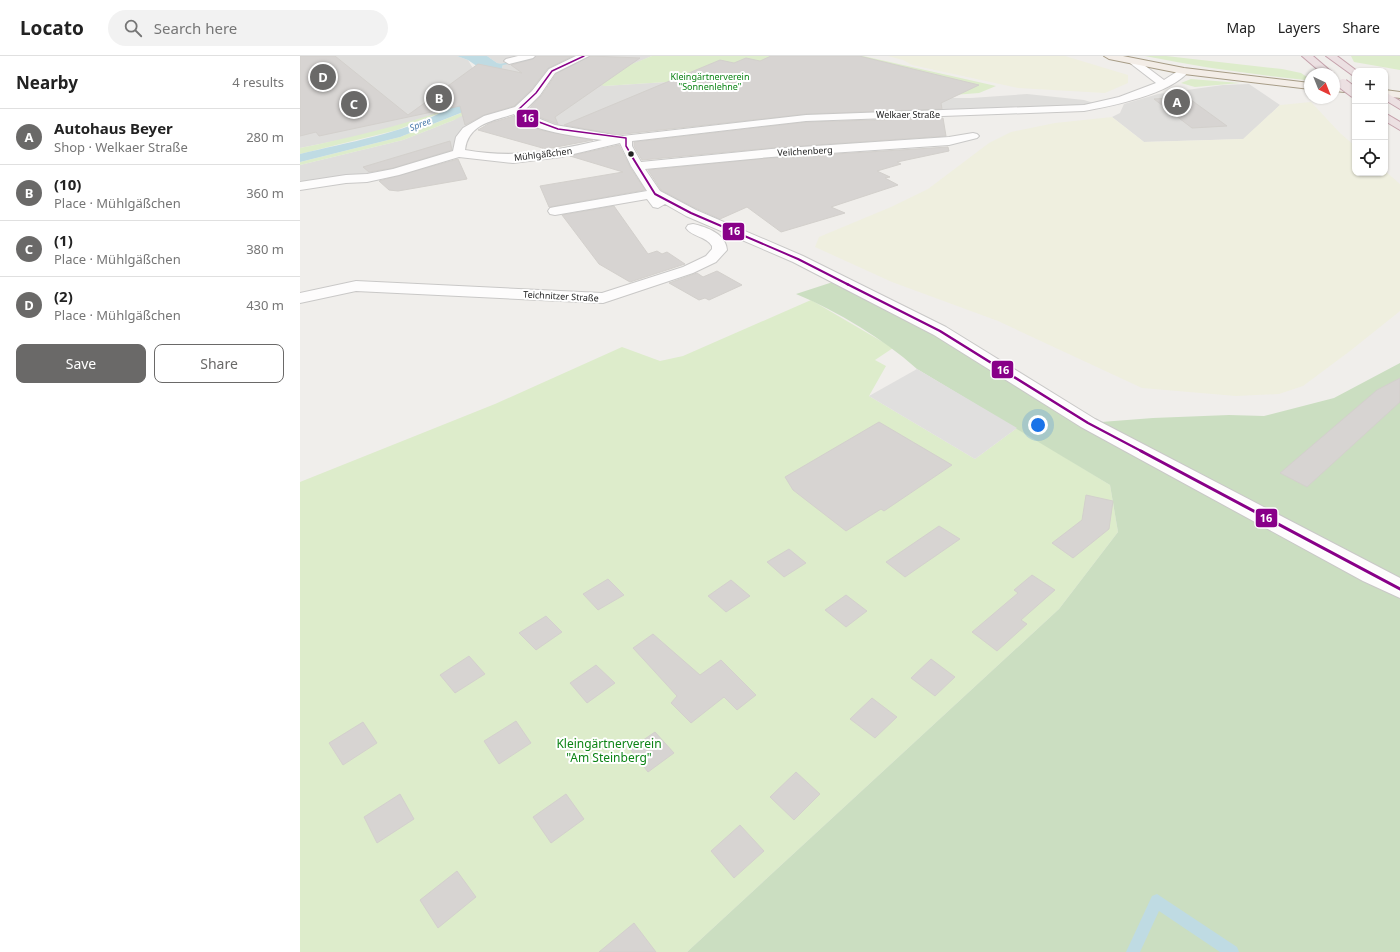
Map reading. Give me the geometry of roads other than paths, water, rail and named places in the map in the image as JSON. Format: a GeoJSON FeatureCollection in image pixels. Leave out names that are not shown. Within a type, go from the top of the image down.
{"type":"FeatureCollection","features":[{"type":"Feature","properties":{"kind":"highway"},"geometry":{"type":"LineString","coordinates":[[1307,56],[1322,68]]}},
{"type":"Feature","properties":{"kind":"highway"},"geometry":{"type":"LineString","coordinates":[[1330,56],[1352,72]]}},
{"type":"Feature","properties":{"kind":"highway"},"geometry":{"type":"LineString","coordinates":[[1388,118],[1400,127]]}},
{"type":"Feature","properties":{"kind":"main road"},"geometry":{"type":"LineString","coordinates":[[1109,56],[1184,71],[1304,85]]}},
{"type":"Feature","properties":{"kind":"main road"},"geometry":{"type":"LineString","coordinates":[[1340,86],[1352,91]]}},
{"type":"Feature","properties":{"kind":"street"},"geometry":{"type":"LineString","coordinates":[[509,60],[530,56]]}},
{"type":"Feature","properties":{"kind":"street"},"geometry":{"type":"LineString","coordinates":[[459,153],[462,136],[467,129],[480,122],[520,109],[536,93],[552,71],[584,56]]}},
{"type":"Feature","properties":{"kind":"street"},"geometry":{"type":"LineString","coordinates":[[1133,61],[1147,70],[1162,83]]}},
{"type":"Feature","properties":{"kind":"street","name":"Welkaer Straße"},"geometry":{"type":"LineString","coordinates":[[626,138],[806,118],[887,114],[956,114],[1084,108],[1106,105],[1134,96],[1184,71]]}},
{"type":"Feature","properties":{"kind":"street"},"geometry":{"type":"LineString","coordinates":[[520,109],[520,115],[528,120],[548,126],[585,134],[626,138]]}},
{"type":"Feature","properties":{"kind":"street","name":"Veilchenberg"},"geometry":{"type":"LineString","coordinates":[[636,166],[772,153],[949,141],[974,136]]}},
{"type":"Feature","properties":{"kind":"street","name":"Mühlgäßchen"},"geometry":{"type":"LineString","coordinates":[[300,186],[346,179],[367,178],[395,172],[459,153],[483,157],[513,158],[561,153],[626,138]]}},
{"type":"Feature","properties":{"kind":"street","name":"Teichnitzer Straße"},"geometry":{"type":"LineString","coordinates":[[626,138],[626,146],[636,166],[655,194],[691,213],[798,259],[940,331],[1088,423],[1364,572],[1400,589]]}},
{"type":"Feature","properties":{"kind":"street"},"geometry":{"type":"LineString","coordinates":[[555,211],[655,194]]}},
{"type":"Feature","properties":{"kind":"street","name":"Teichnitzer Straße"},"geometry":{"type":"LineString","coordinates":[[300,298],[356,286],[603,298],[688,270],[711,259],[720,250],[720,245],[717,240],[680,222],[661,208],[653,199],[655,194]]}},
{"type":"Feature","properties":{"kind":"water","name":"Spree"},"geometry":{"type":"Polygon","coordinates":[[[457,56],[487,56],[497,63],[503,64],[501,72],[463,112],[400,137],[300,162],[300,154],[393,131],[446,110],[462,97],[484,71],[468,60],[457,56]]]}},
{"type":"Feature","properties":{"kind":"waterway"},"geometry":{"type":"LineString","coordinates":[[492,66],[531,59]]}},
{"type":"Feature","properties":{"kind":"waterway"},"geometry":{"type":"LineString","coordinates":[[1133,952],[1157,901],[1232,952]]}},
{"type":"Feature","properties":{"kind":"place","name":"(2)"},"geometry":{"type":"Point","coordinates":[323,77]}},
{"type":"Feature","properties":{"kind":"place","name":"(10)"},"geometry":{"type":"Point","coordinates":[439,98]}},
{"type":"Feature","properties":{"kind":"place","name":"Autohaus Beyer"},"geometry":{"type":"Point","coordinates":[1177,102]}},
{"type":"Feature","properties":{"kind":"place","name":"(1)"},"geometry":{"type":"Point","coordinates":[354,104]}},
{"type":"Feature","properties":{"kind":"park label","name":"Kleingärtnerverein \"Sonnenlehne\""},"geometry":{"type":"Point","coordinates":[710,82]}},
{"type":"Feature","properties":{"kind":"park label","name":"Kleingärtnerverein \"Am Steinberg\""},"geometry":{"type":"Point","coordinates":[609,750]}}]}
